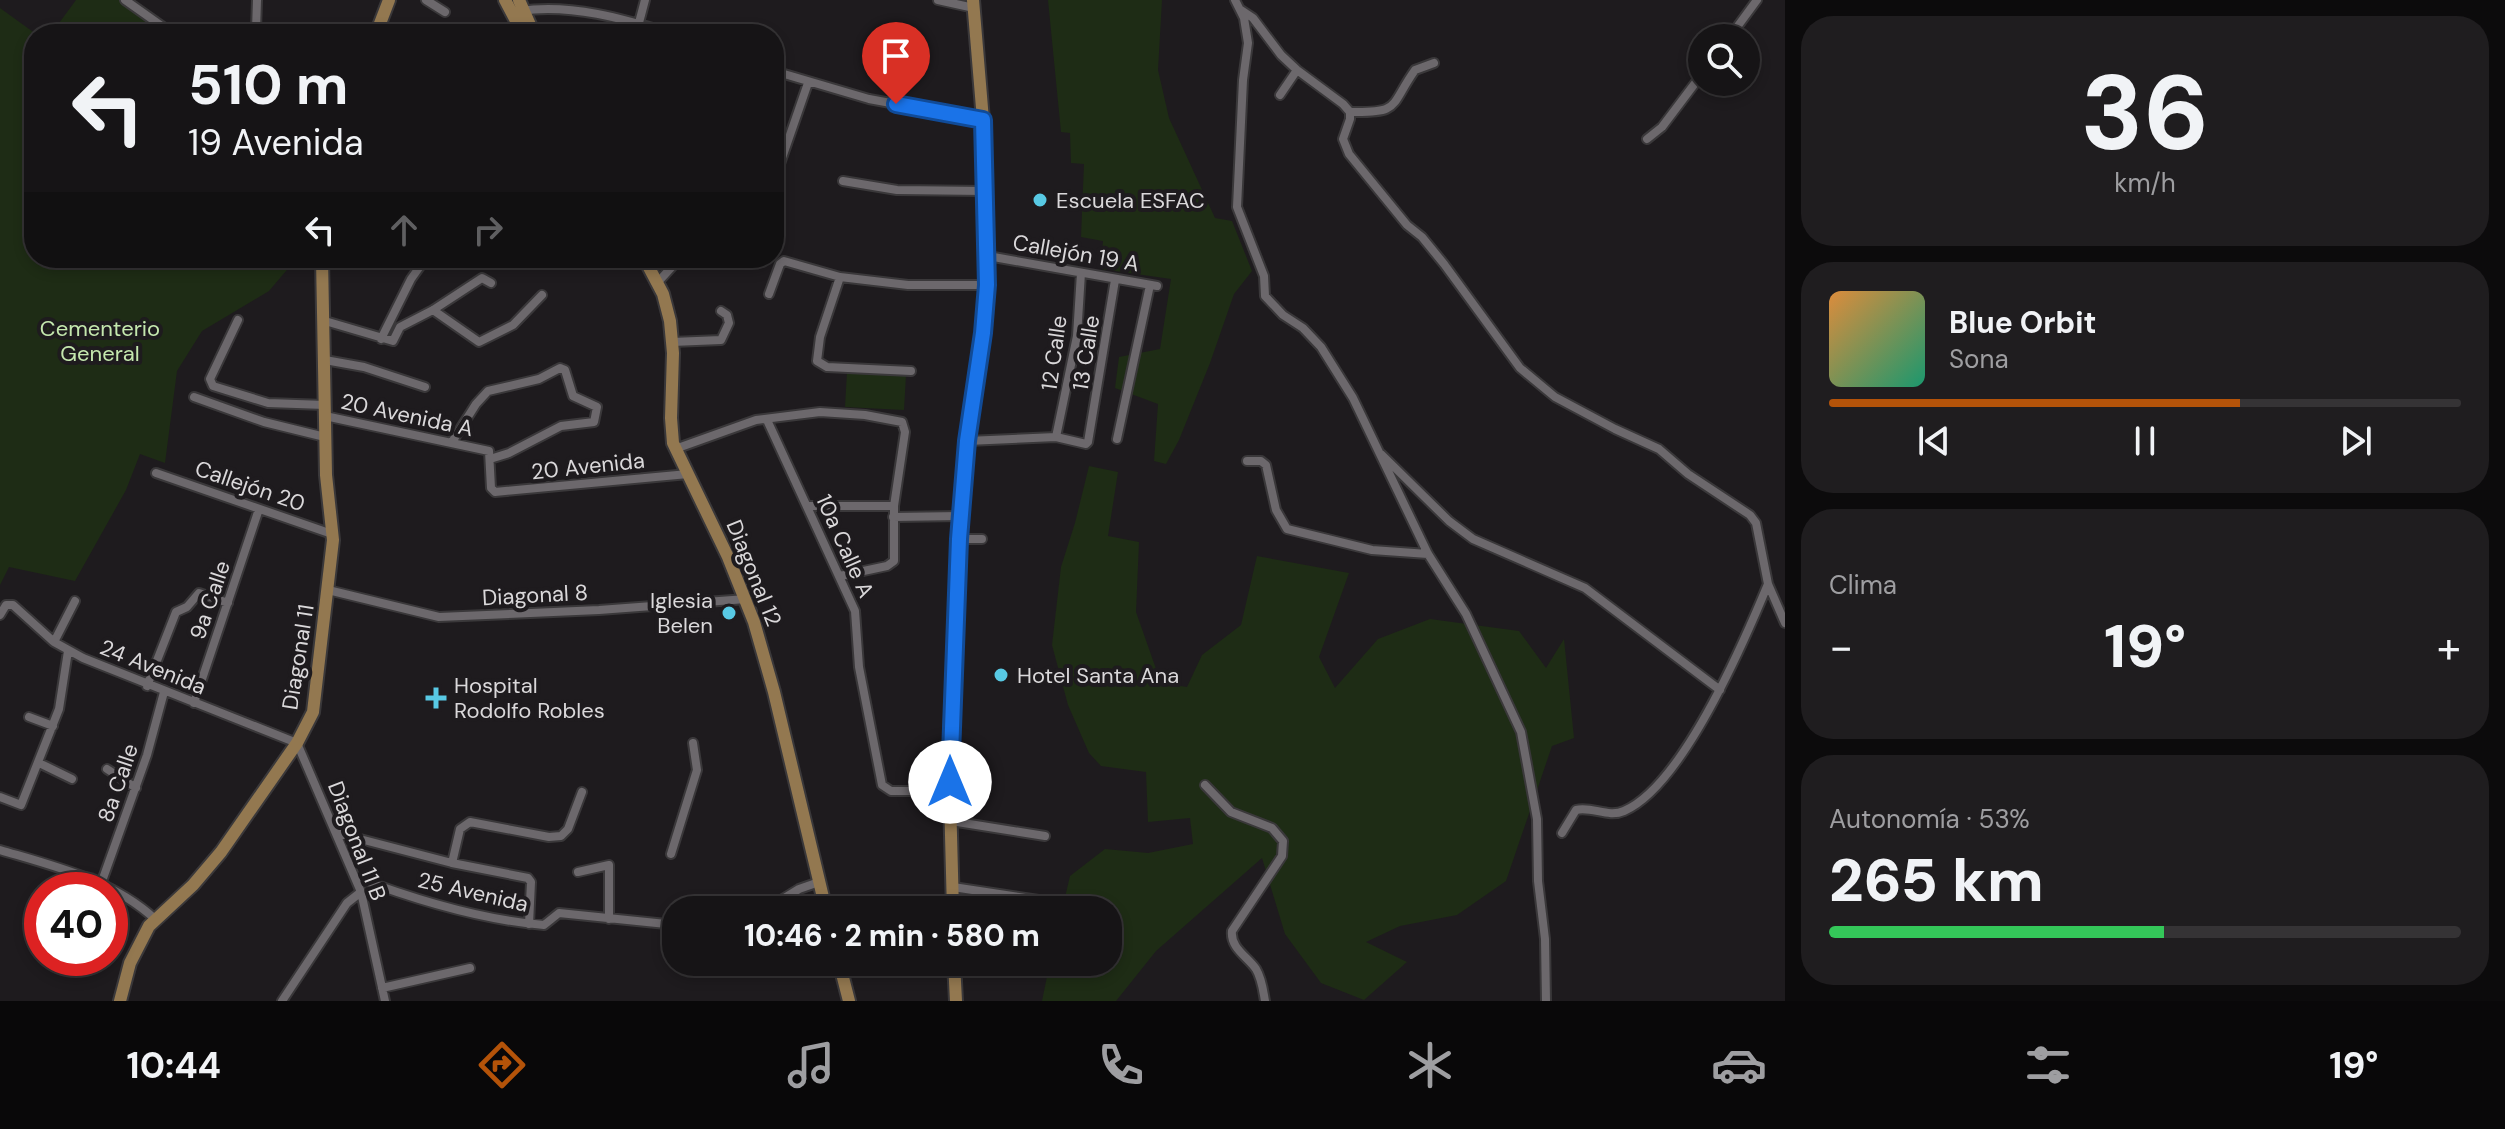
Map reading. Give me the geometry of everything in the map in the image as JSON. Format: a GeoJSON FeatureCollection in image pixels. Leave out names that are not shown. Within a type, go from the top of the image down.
{"type":"FeatureCollection","features":[{"type":"Feature","properties":{"kind":"street"},"geometry":{"type":"LineString","coordinates":[[125,0],[159,24]]}},
{"type":"Feature","properties":{"kind":"street"},"geometry":{"type":"LineString","coordinates":[[256,24],[257,0]]}},
{"type":"Feature","properties":{"kind":"street"},"geometry":{"type":"LineString","coordinates":[[380,24],[389,0]]}},
{"type":"Feature","properties":{"kind":"street"},"geometry":{"type":"LineString","coordinates":[[426,0],[445,12]]}},
{"type":"Feature","properties":{"kind":"street"},"geometry":{"type":"LineString","coordinates":[[505,0],[518,8],[589,13],[641,24]]}},
{"type":"Feature","properties":{"kind":"street"},"geometry":{"type":"LineString","coordinates":[[638,23],[645,0]]}},
{"type":"Feature","properties":{"kind":"street"},"geometry":{"type":"LineString","coordinates":[[938,0],[974,4],[983,120],[988,256],[983,333],[967,441],[959,539],[950,740],[953,896]]}},
{"type":"Feature","properties":{"kind":"street"},"geometry":{"type":"LineString","coordinates":[[1739,24],[1757,0]]}},
{"type":"Feature","properties":{"kind":"street"},"geometry":{"type":"LineString","coordinates":[[1236,4],[1253,18],[1281,55],[1350,112],[1343,139],[1349,154],[1407,225],[1437,255],[1520,368],[1555,397],[1659,449],[1688,474],[1750,515],[1756,523],[1768,584],[1785,623]]}},
{"type":"Feature","properties":{"kind":"street"},"geometry":{"type":"LineString","coordinates":[[1236,4],[1244,18],[1248,43],[1243,80],[1237,207],[1264,276],[1265,296],[1321,347],[1353,398],[1428,554],[1466,614],[1521,732],[1537,819],[1546,1001]]}},
{"type":"Feature","properties":{"kind":"street"},"geometry":{"type":"LineString","coordinates":[[1350,112],[1388,110],[1399,99],[1415,70],[1434,63]]}},
{"type":"Feature","properties":{"kind":"street"},"geometry":{"type":"LineString","coordinates":[[1280,95],[1297,70]]}},
{"type":"Feature","properties":{"kind":"street"},"geometry":{"type":"LineString","coordinates":[[784,75],[869,99],[983,120]]}},
{"type":"Feature","properties":{"kind":"street"},"geometry":{"type":"LineString","coordinates":[[784,152],[808,83]]}},
{"type":"Feature","properties":{"kind":"street"},"geometry":{"type":"LineString","coordinates":[[1647,139],[1662,127],[1688,93]]}},
{"type":"Feature","properties":{"kind":"street"},"geometry":{"type":"LineString","coordinates":[[843,181],[897,190],[986,191]]}},
{"type":"Feature","properties":{"kind":"street","name":"Callejón 19 A"},"geometry":{"type":"LineString","coordinates":[[988,256],[1154,285],[1137,343],[1117,439]]}},
{"type":"Feature","properties":{"kind":"street"},"geometry":{"type":"LineString","coordinates":[[784,261],[840,277],[908,285],[987,285]]}},
{"type":"Feature","properties":{"kind":"street","name":"Diagonal 11"},"geometry":{"type":"LineString","coordinates":[[120,1001],[137,947],[155,919],[214,861],[297,743],[315,704],[332,534],[326,475],[322,268]]}},
{"type":"Feature","properties":{"kind":"street"},"geometry":{"type":"LineString","coordinates":[[381,339],[420,268]]}},
{"type":"Feature","properties":{"kind":"street","name":"Diagonal 12"},"geometry":{"type":"LineString","coordinates":[[650,268],[667,310],[672,342],[671,418],[675,449],[746,599],[774,692],[822,896]]}},
{"type":"Feature","properties":{"kind":"street"},"geometry":{"type":"LineString","coordinates":[[658,282],[671,268]]}},
{"type":"Feature","properties":{"kind":"street"},"geometry":{"type":"LineString","coordinates":[[769,294],[779,268]]}},
{"type":"Feature","properties":{"kind":"street","name":"12 Calle"},"geometry":{"type":"LineString","coordinates":[[1056,437],[1077,336],[1081,273]]}},
{"type":"Feature","properties":{"kind":"street"},"geometry":{"type":"LineString","coordinates":[[840,277],[820,337],[817,361],[827,367],[911,371]]}},
{"type":"Feature","properties":{"kind":"street"},"geometry":{"type":"LineString","coordinates":[[325,321],[393,341],[400,327],[482,278],[491,283]]}},
{"type":"Feature","properties":{"kind":"street","name":"13 Calle"},"geometry":{"type":"LineString","coordinates":[[1056,437],[1086,444],[1091,431],[1115,280]]}},
{"type":"Feature","properties":{"kind":"street"},"geometry":{"type":"LineString","coordinates":[[433,310],[479,342],[513,325],[542,295]]}},
{"type":"Feature","properties":{"kind":"street"},"geometry":{"type":"LineString","coordinates":[[672,342],[721,340],[729,323],[727,315],[721,311]]}},
{"type":"Feature","properties":{"kind":"street","name":"20 Avenida A"},"geometry":{"type":"LineString","coordinates":[[238,320],[210,379],[213,386],[268,403],[325,411],[489,451],[492,491]]}},
{"type":"Feature","properties":{"kind":"street"},"geometry":{"type":"LineString","coordinates":[[325,360],[364,367],[425,387]]}},
{"type":"Feature","properties":{"kind":"street"},"geometry":{"type":"LineString","coordinates":[[452,442],[488,391],[539,379],[559,369],[564,369],[573,396],[597,407],[594,422],[564,424],[505,455],[490,459]]}},
{"type":"Feature","properties":{"kind":"street"},"geometry":{"type":"LineString","coordinates":[[194,397],[264,422],[325,437]]}},
{"type":"Feature","properties":{"kind":"street"},"geometry":{"type":"LineString","coordinates":[[675,449],[751,421],[820,412],[891,418],[902,422],[905,432],[894,506],[893,563],[840,576]]}},
{"type":"Feature","properties":{"kind":"street","name":"10a Calle A"},"geometry":{"type":"LineString","coordinates":[[767,420],[856,614],[859,667],[880,781],[884,788],[891,791],[950,791]]}},
{"type":"Feature","properties":{"kind":"street"},"geometry":{"type":"LineString","coordinates":[[967,441],[1056,437]]}},
{"type":"Feature","properties":{"kind":"street"},"geometry":{"type":"LineString","coordinates":[[1377,451],[1449,521],[1473,539],[1585,588],[1720,690]]}},
{"type":"Feature","properties":{"kind":"street"},"geometry":{"type":"LineString","coordinates":[[1247,461],[1261,461],[1266,465],[1276,510],[1287,529],[1372,550],[1428,554]]}},
{"type":"Feature","properties":{"kind":"street","name":"Callejón 20"},"geometry":{"type":"LineString","coordinates":[[156,473],[332,534]]}},
{"type":"Feature","properties":{"kind":"street","name":"20 Avenida"},"geometry":{"type":"LineString","coordinates":[[492,491],[529,491],[688,474]]}},
{"type":"Feature","properties":{"kind":"street"},"geometry":{"type":"LineString","coordinates":[[807,506],[894,506]]}},
{"type":"Feature","properties":{"kind":"street","name":"9a Calle"},"geometry":{"type":"LineString","coordinates":[[194,703],[259,509]]}},
{"type":"Feature","properties":{"kind":"street"},"geometry":{"type":"LineString","coordinates":[[893,517],[961,516]]}},
{"type":"Feature","properties":{"kind":"street"},"geometry":{"type":"LineString","coordinates":[[959,539],[982,539]]}},
{"type":"Feature","properties":{"kind":"street"},"geometry":{"type":"LineString","coordinates":[[1562,833],[1576,810],[1589,809],[1610,814],[1632,807],[1667,774],[1720,690],[1768,584]]}},
{"type":"Feature","properties":{"kind":"street","name":"Diagonal 8"},"geometry":{"type":"LineString","coordinates":[[328,590],[439,617],[746,599]]}},
{"type":"Feature","properties":{"kind":"street"},"geometry":{"type":"LineString","coordinates":[[147,686],[176,612],[187,607],[199,593],[228,603]]}},
{"type":"Feature","properties":{"kind":"street"},"geometry":{"type":"LineString","coordinates":[[54,642],[75,601]]}},
{"type":"Feature","properties":{"kind":"street","name":"24 Avenida"},"geometry":{"type":"LineString","coordinates":[[0,615],[9,604],[68,651],[147,686],[297,743]]}},
{"type":"Feature","properties":{"kind":"street"},"geometry":{"type":"LineString","coordinates":[[0,797],[21,805],[62,701],[68,651]]}},
{"type":"Feature","properties":{"kind":"street","name":"8a Calle"},"geometry":{"type":"LineString","coordinates":[[105,872],[136,788],[164,692]]}},
{"type":"Feature","properties":{"kind":"street"},"geometry":{"type":"LineString","coordinates":[[29,717],[53,726]]}},
{"type":"Feature","properties":{"kind":"street","name":"Diagonal 11 B"},"geometry":{"type":"LineString","coordinates":[[297,743],[361,892],[385,1001]]}},
{"type":"Feature","properties":{"kind":"street"},"geometry":{"type":"LineString","coordinates":[[671,854],[697,770],[693,743]]}},
{"type":"Feature","properties":{"kind":"street"},"geometry":{"type":"LineString","coordinates":[[39,763],[72,779]]}},
{"type":"Feature","properties":{"kind":"street"},"geometry":{"type":"LineString","coordinates":[[107,769],[136,788]]}},
{"type":"Feature","properties":{"kind":"street"},"geometry":{"type":"LineString","coordinates":[[1205,785],[1231,812],[1272,828],[1283,841],[1282,856],[1232,931],[1231,938],[1255,969],[1263,986],[1265,1001]]}},
{"type":"Feature","properties":{"kind":"street"},"geometry":{"type":"LineString","coordinates":[[452,863],[460,829],[470,822],[549,837],[561,836],[568,829],[582,792]]}},
{"type":"Feature","properties":{"kind":"street"},"geometry":{"type":"LineString","coordinates":[[951,821],[1045,836]]}},
{"type":"Feature","properties":{"kind":"street"},"geometry":{"type":"LineString","coordinates":[[337,833],[452,863],[530,879],[529,924]]}},
{"type":"Feature","properties":{"kind":"street"},"geometry":{"type":"LineString","coordinates":[[0,850],[72,872]]}},
{"type":"Feature","properties":{"kind":"street"},"geometry":{"type":"LineString","coordinates":[[578,872],[609,865],[609,919]]}},
{"type":"Feature","properties":{"kind":"street","name":"25 Avenida"},"geometry":{"type":"LineString","coordinates":[[355,877],[443,904],[529,924],[544,925],[559,913],[662,924]]}},
{"type":"Feature","properties":{"kind":"street"},"geometry":{"type":"LineString","coordinates":[[788,896],[819,882]]}},
{"type":"Feature","properties":{"kind":"street"},"geometry":{"type":"LineString","coordinates":[[953,887],[1012,896]]}},
{"type":"Feature","properties":{"kind":"street"},"geometry":{"type":"LineString","coordinates":[[282,1001],[347,903],[361,892]]}},
{"type":"Feature","properties":{"kind":"street"},"geometry":{"type":"LineString","coordinates":[[128,900],[155,919]]}},
{"type":"Feature","properties":{"kind":"street"},"geometry":{"type":"LineString","coordinates":[[382,988],[470,968]]}},
{"type":"Feature","properties":{"kind":"street"},"geometry":{"type":"LineString","coordinates":[[843,976],[849,1001]]}},
{"type":"Feature","properties":{"kind":"street"},"geometry":{"type":"LineString","coordinates":[[955,976],[956,1001]]}},
{"type":"Feature","properties":{"kind":"green space"},"geometry":{"type":"Polygon","coordinates":[[[76,0],[120,0],[153,24],[58,24],[76,0]]]}},
{"type":"Feature","properties":{"kind":"green space"},"geometry":{"type":"Polygon","coordinates":[[[1048,0],[1162,0],[1158,70],[1169,118],[1215,218],[1232,221],[1252,271],[1234,294],[1210,363],[1166,464],[1154,461],[1158,404],[1115,388],[1119,357],[1160,349],[1171,279],[1101,269],[1103,241],[1081,237],[1084,164],[1071,163],[1070,133],[1061,132],[1048,0]]]}},
{"type":"Feature","properties":{"kind":"green space","name":"Cementerio General"},"geometry":{"type":"Polygon","coordinates":[[[0,8],[24,25],[24,268],[289,268],[269,291],[202,331],[177,371],[165,463],[140,454],[126,490],[75,581],[9,567],[0,585],[0,8]]]}},
{"type":"Feature","properties":{"kind":"green space"},"geometry":{"type":"Polygon","coordinates":[[[847,372],[906,375],[904,410],[845,407],[847,372]]]}},
{"type":"Feature","properties":{"kind":"green space"},"geometry":{"type":"Polygon","coordinates":[[[1089,466],[1118,472],[1108,536],[1139,542],[1136,612],[1161,683],[1187,687],[1202,655],[1241,625],[1257,556],[1349,573],[1319,657],[1335,688],[1378,639],[1430,619],[1519,631],[1546,668],[1564,639],[1574,738],[1552,746],[1506,881],[1457,915],[1400,926],[1366,942],[1407,962],[1364,1000],[1321,983],[1285,934],[1262,858],[1156,951],[1116,1001],[1042,1001],[1047,976],[1122,976],[1122,896],[1065,896],[1070,876],[1105,849],[1148,853],[1193,844],[1190,818],[1148,822],[1146,772],[1101,766],[1089,753],[1068,705],[1052,645],[1061,567],[1089,466]]]}},
{"type":"Feature","properties":{"kind":"place","name":"Escuela ESFAC"},"geometry":{"type":"Point","coordinates":[1040,200]}},
{"type":"Feature","properties":{"kind":"place","name":"Iglesia Belen"},"geometry":{"type":"Point","coordinates":[729,613]}},
{"type":"Feature","properties":{"kind":"place","name":"Hotel Santa Ana"},"geometry":{"type":"Point","coordinates":[1001,675]}},
{"type":"Feature","properties":{"kind":"place","name":"Hospital Rodolfo Robles"},"geometry":{"type":"Point","coordinates":[436,698]}},
{"type":"Feature","properties":{"kind":"route"},"geometry":{"type":"LineString","coordinates":[[896,104],[983,120],[987,285],[967,441],[959,539],[950,782]]}}]}
